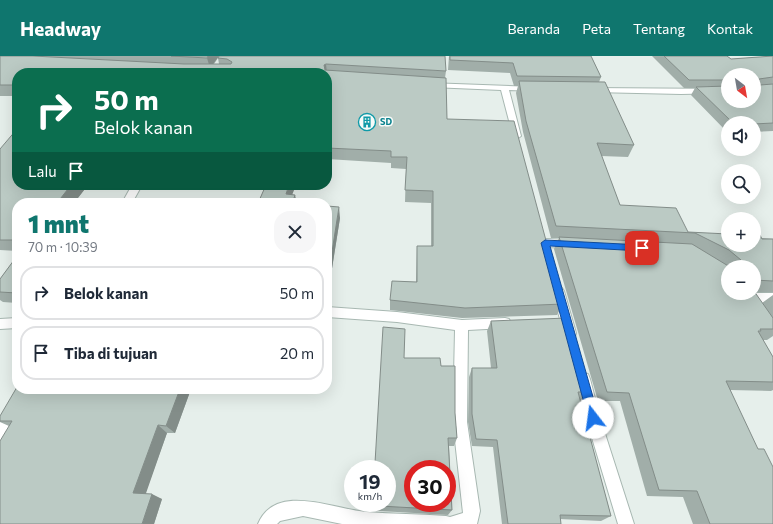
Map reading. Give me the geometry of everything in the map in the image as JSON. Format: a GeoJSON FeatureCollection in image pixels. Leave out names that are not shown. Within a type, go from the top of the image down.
{"type":"FeatureCollection","features":[{"type":"Feature","properties":{"kind":"street"},"geometry":{"type":"LineString","coordinates":[[426,84],[545,89]]}},
{"type":"Feature","properties":{"kind":"street"},"geometry":{"type":"LineString","coordinates":[[505,88],[519,143]]}},
{"type":"Feature","properties":{"kind":"street"},"geometry":{"type":"LineString","coordinates":[[584,90],[721,91]]}},
{"type":"Feature","properties":{"kind":"street"},"geometry":{"type":"LineString","coordinates":[[545,243],[585,245]]}},
{"type":"Feature","properties":{"kind":"street"},"geometry":{"type":"LineString","coordinates":[[555,279],[593,418],[626,524]]}},
{"type":"Feature","properties":{"kind":"street"},"geometry":{"type":"LineString","coordinates":[[761,297],[773,298]]}},
{"type":"Feature","properties":{"kind":"street"},"geometry":{"type":"LineString","coordinates":[[748,300],[755,310]]}},
{"type":"Feature","properties":{"kind":"street"},"geometry":{"type":"LineString","coordinates":[[332,312],[397,317],[462,325],[514,323]]}},
{"type":"Feature","properties":{"kind":"street"},"geometry":{"type":"LineString","coordinates":[[552,322],[566,321]]}},
{"type":"Feature","properties":{"kind":"street"},"geometry":{"type":"LineString","coordinates":[[0,324],[12,323]]}},
{"type":"Feature","properties":{"kind":"street"},"geometry":{"type":"LineString","coordinates":[[455,524],[466,522],[470,518],[472,511],[460,422],[462,325]]}},
{"type":"Feature","properties":{"kind":"street"},"geometry":{"type":"LineString","coordinates":[[0,434],[23,394]]}},
{"type":"Feature","properties":{"kind":"street"},"geometry":{"type":"LineString","coordinates":[[266,524],[275,514],[304,508],[365,520],[446,524]]}},
{"type":"Feature","properties":{"kind":"building"},"geometry":{"type":"Polygon","coordinates":[[[0,56],[33,56],[184,64],[231,64],[232,62],[227,59],[218,58],[219,56],[445,56],[446,71],[326,64],[324,65],[325,68],[12,68],[12,85],[0,85],[0,56]]]}},
{"type":"Feature","properties":{"kind":"building"},"geometry":{"type":"Polygon","coordinates":[[[171,56],[208,56],[207,58],[171,56]]]}},
{"type":"Feature","properties":{"kind":"building"},"geometry":{"type":"Polygon","coordinates":[[[450,56],[591,56],[601,77],[517,76],[513,63],[450,60],[450,56]]]}},
{"type":"Feature","properties":{"kind":"building"},"geometry":{"type":"Polygon","coordinates":[[[664,56],[727,56],[731,59],[773,56],[773,77],[761,79],[761,68],[721,68],[721,80],[689,80],[664,56]]]}},
{"type":"Feature","properties":{"kind":"building"},"geometry":{"type":"Polygon","coordinates":[[[332,70],[446,78],[447,119],[514,121],[563,304],[465,308],[390,300],[392,281],[417,282],[417,246],[433,246],[433,191],[405,190],[407,157],[391,157],[391,151],[332,148],[332,70]]]}},
{"type":"Feature","properties":{"kind":"building"},"geometry":{"type":"Polygon","coordinates":[[[519,81],[605,82],[634,145],[597,143],[620,205],[676,208],[688,232],[721,234],[721,246],[695,233],[556,226],[526,121],[519,81]]]}},
{"type":"Feature","properties":{"kind":"building"},"geometry":{"type":"Polygon","coordinates":[[[773,84],[773,123],[761,124],[761,116],[726,116],[696,87],[721,86],[721,108],[761,108],[761,85],[773,84]]]}},
{"type":"Feature","properties":{"kind":"building"},"geometry":{"type":"Polygon","coordinates":[[[12,135],[12,190],[67,190],[61,198],[12,198],[12,240],[0,240],[0,149],[12,135]]]}},
{"type":"Feature","properties":{"kind":"building"},"geometry":{"type":"Polygon","coordinates":[[[264,190],[287,190],[286,194],[295,195],[294,198],[260,198],[264,190]]]}},
{"type":"Feature","properties":{"kind":"building"},"geometry":{"type":"Polygon","coordinates":[[[332,206],[339,207],[332,252],[332,206]]]}},
{"type":"Feature","properties":{"kind":"building"},"geometry":{"type":"Polygon","coordinates":[[[559,237],[692,244],[721,262],[721,300],[760,300],[773,318],[773,329],[760,329],[761,331],[758,331],[773,357],[773,382],[726,381],[758,449],[764,449],[773,467],[773,524],[710,524],[697,491],[659,490],[629,393],[607,392],[559,237]]]}},
{"type":"Feature","properties":{"kind":"building"},"geometry":{"type":"Polygon","coordinates":[[[761,237],[762,239],[773,239],[773,281],[761,280],[761,260],[741,260],[731,252],[761,252],[761,237]]]}},
{"type":"Feature","properties":{"kind":"building"},"geometry":{"type":"Polygon","coordinates":[[[12,263],[12,293],[0,292],[0,279],[12,263]]]}},
{"type":"Feature","properties":{"kind":"building"},"geometry":{"type":"Polygon","coordinates":[[[567,318],[589,392],[578,392],[611,516],[560,515],[561,524],[508,524],[497,440],[476,439],[472,414],[472,368],[497,368],[491,321],[567,318]]]}},
{"type":"Feature","properties":{"kind":"building"},"geometry":{"type":"Polygon","coordinates":[[[383,327],[405,329],[404,358],[440,358],[441,366],[455,366],[455,413],[457,438],[448,438],[449,460],[404,460],[404,507],[396,507],[396,460],[375,460],[383,327]]]}},
{"type":"Feature","properties":{"kind":"building"},"geometry":{"type":"Polygon","coordinates":[[[13,394],[178,394],[166,426],[158,425],[133,493],[152,494],[142,524],[0,524],[0,441],[12,421],[0,421],[0,416],[13,394]]]}},
{"type":"Feature","properties":{"kind":"place","name":"SD"},"geometry":{"type":"Point","coordinates":[367,122]}},
{"type":"Feature","properties":{"kind":"route"},"geometry":{"type":"LineString","coordinates":[[593,418],[545,243],[642,248]]}}]}
